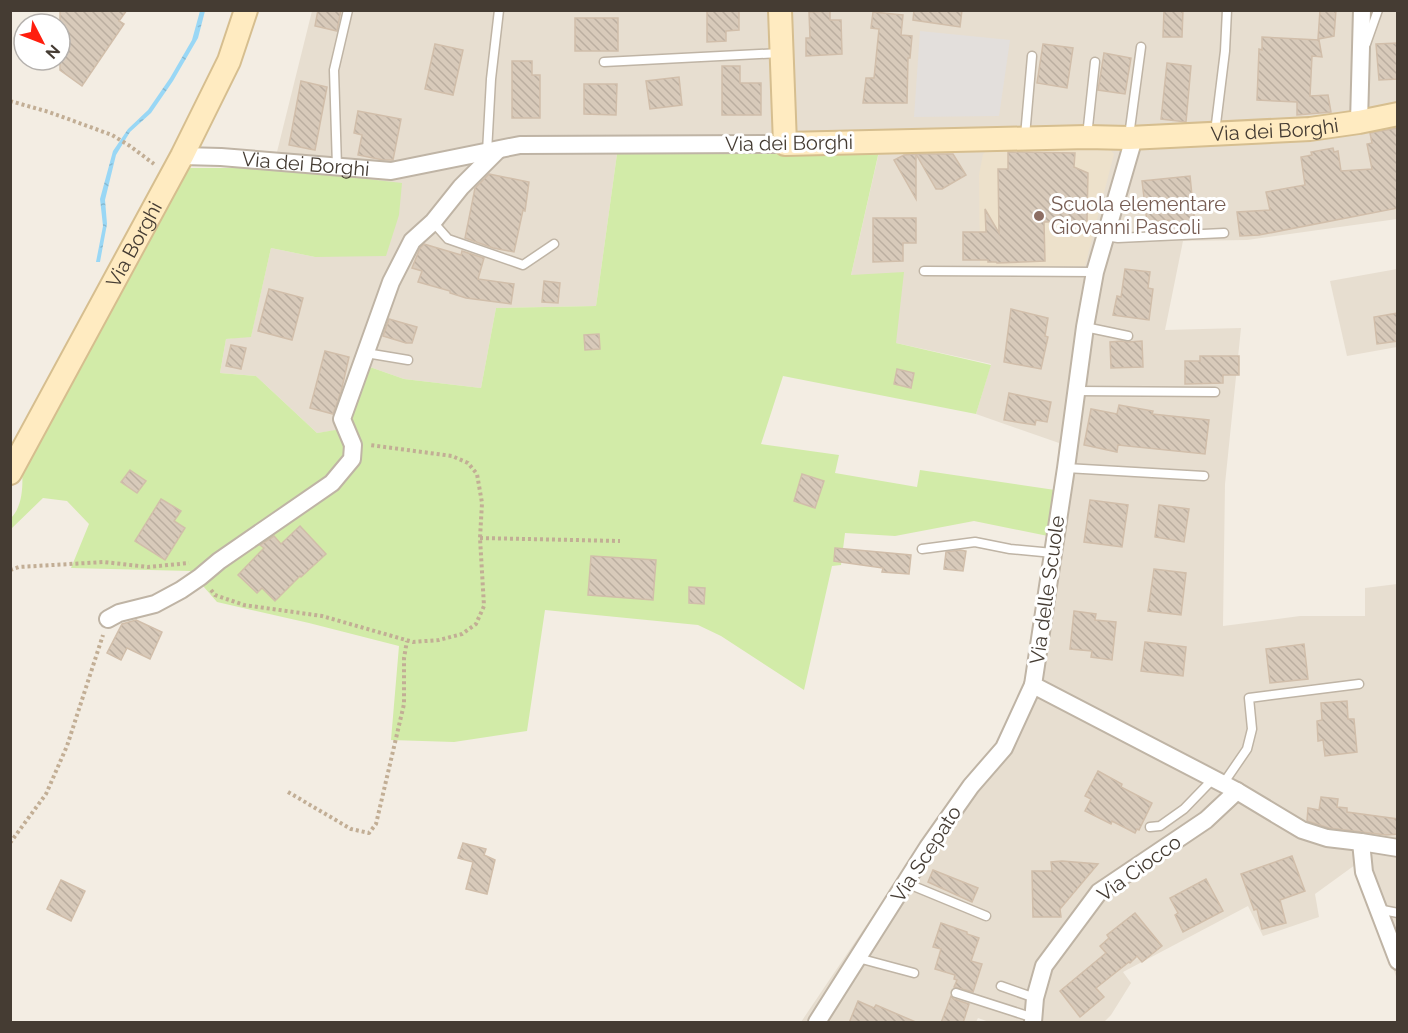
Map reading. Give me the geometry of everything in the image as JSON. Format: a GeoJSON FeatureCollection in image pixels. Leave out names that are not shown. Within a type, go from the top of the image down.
{"type":"FeatureCollection","features":[{"type":"Feature","properties":{"kind":"street","name":"Via Borghi"},"geometry":{"type":"LineString","coordinates":[[10,473],[182,156],[229,61],[246,10]]}},
{"type":"Feature","properties":{"kind":"street"},"geometry":{"type":"LineString","coordinates":[[780,10],[785,144]]}},
{"type":"Feature","properties":{"kind":"street"},"geometry":{"type":"LineString","coordinates":[[1359,122],[1362,10]]}},
{"type":"Feature","properties":{"kind":"street","name":"Via dei Borghi"},"geometry":{"type":"LineString","coordinates":[[182,156],[391,171],[520,145],[785,144],[1131,138],[1310,129],[1398,114]]}},
{"type":"Feature","properties":{"kind":"street","name":"Via delle Scuole"},"geometry":{"type":"LineString","coordinates":[[1131,138],[1095,272],[1085,327],[1033,685],[1224,784],[1302,830],[1327,838],[1398,848]]}},
{"type":"Feature","properties":{"kind":"street"},"geometry":{"type":"LineString","coordinates":[[108,619],[120,613],[155,604],[181,590],[332,483],[352,459],[353,445],[342,419],[392,282],[412,241],[433,222],[492,152]]}},
{"type":"Feature","properties":{"kind":"street","name":"Via Scepato"},"geometry":{"type":"LineString","coordinates":[[817,1023],[928,847],[971,786],[1004,748],[1033,685]]}},
{"type":"Feature","properties":{"kind":"street","name":"Via Ciocco"},"geometry":{"type":"LineString","coordinates":[[1034,1020],[1035,998],[1044,966],[1099,892],[1206,820],[1224,784]]}},
{"type":"Feature","properties":{"kind":"street"},"geometry":{"type":"LineString","coordinates":[[1361,842],[1364,872],[1398,961]]}},
{"type":"Feature","properties":{"kind":"lane"},"geometry":{"type":"LineString","coordinates":[[337,167],[334,70],[348,10]]}},
{"type":"Feature","properties":{"kind":"lane"},"geometry":{"type":"LineString","coordinates":[[492,152],[491,80],[499,10]]}},
{"type":"Feature","properties":{"kind":"lane"},"geometry":{"type":"LineString","coordinates":[[1214,133],[1225,51],[1227,10]]}},
{"type":"Feature","properties":{"kind":"lane"},"geometry":{"type":"LineString","coordinates":[[1361,55],[1378,10]]}},
{"type":"Feature","properties":{"kind":"lane"},"geometry":{"type":"LineString","coordinates":[[1131,138],[1141,47]]}},
{"type":"Feature","properties":{"kind":"lane"},"geometry":{"type":"LineString","coordinates":[[604,62],[782,52]]}},
{"type":"Feature","properties":{"kind":"lane"},"geometry":{"type":"LineString","coordinates":[[1025,139],[1032,56]]}},
{"type":"Feature","properties":{"kind":"lane"},"geometry":{"type":"LineString","coordinates":[[1087,137],[1095,62]]}},
{"type":"Feature","properties":{"kind":"lane"},"geometry":{"type":"LineString","coordinates":[[433,222],[448,239],[523,266],[554,244]]}},
{"type":"Feature","properties":{"kind":"lane"},"geometry":{"type":"LineString","coordinates":[[1104,236],[1118,238],[1224,233]]}},
{"type":"Feature","properties":{"kind":"lane"},"geometry":{"type":"LineString","coordinates":[[924,271],[1095,272]]}},
{"type":"Feature","properties":{"kind":"lane"},"geometry":{"type":"LineString","coordinates":[[1085,327],[1128,336]]}},
{"type":"Feature","properties":{"kind":"lane"},"geometry":{"type":"LineString","coordinates":[[366,353],[408,360]]}},
{"type":"Feature","properties":{"kind":"lane"},"geometry":{"type":"LineString","coordinates":[[1076,391],[1215,392]]}},
{"type":"Feature","properties":{"kind":"lane"},"geometry":{"type":"LineString","coordinates":[[1066,468],[1204,476]]}},
{"type":"Feature","properties":{"kind":"lane"},"geometry":{"type":"LineString","coordinates":[[922,549],[975,542],[1010,549],[1053,553]]}},
{"type":"Feature","properties":{"kind":"lane"},"geometry":{"type":"LineString","coordinates":[[1150,827],[1160,826],[1224,784],[1247,749],[1252,729],[1249,698],[1359,684]]}},
{"type":"Feature","properties":{"kind":"lane"},"geometry":{"type":"LineString","coordinates":[[906,883],[986,916]]}},
{"type":"Feature","properties":{"kind":"lane"},"geometry":{"type":"LineString","coordinates":[[1378,909],[1398,913]]}},
{"type":"Feature","properties":{"kind":"lane"},"geometry":{"type":"LineString","coordinates":[[858,958],[914,974]]}},
{"type":"Feature","properties":{"kind":"lane"},"geometry":{"type":"LineString","coordinates":[[1001,986],[1035,998]]}},
{"type":"Feature","properties":{"kind":"lane"},"geometry":{"type":"LineString","coordinates":[[956,993],[1034,1020]]}},
{"type":"Feature","properties":{"kind":"path"},"geometry":{"type":"LineString","coordinates":[[10,101],[49,112],[112,135],[170,177]]}},
{"type":"Feature","properties":{"kind":"path"},"geometry":{"type":"LineString","coordinates":[[200,577],[214,595],[244,604],[322,616],[406,641],[439,640],[462,634],[476,624],[484,606],[480,538],[482,503],[477,474],[468,463],[452,456],[378,447],[351,441]]}},
{"type":"Feature","properties":{"kind":"path"},"geometry":{"type":"LineString","coordinates":[[480,538],[620,541]]}},
{"type":"Feature","properties":{"kind":"path"},"geometry":{"type":"LineString","coordinates":[[10,570],[19,567],[104,562],[148,567],[219,561]]}},
{"type":"Feature","properties":{"kind":"path"},"geometry":{"type":"LineString","coordinates":[[10,843],[46,794],[67,746],[108,619]]}},
{"type":"Feature","properties":{"kind":"path"},"geometry":{"type":"LineString","coordinates":[[288,792],[351,829],[369,833],[376,824],[404,704],[406,641]]}},
{"type":"Feature","properties":{"kind":"shaded area"},"geometry":{"type":"Polygon","coordinates":[[[312,11],[1397,11],[1397,219],[1247,240],[1183,241],[1165,330],[1241,328],[1225,484],[1223,626],[1300,616],[1365,616],[1365,588],[1397,584],[1397,979],[1355,865],[1315,894],[1319,917],[1263,936],[1248,906],[1123,972],[1131,983],[1104,1022],[989,1022],[978,1018],[976,1022],[801,1022],[968,779],[999,744],[1026,687],[1055,490],[1059,443],[976,414],[991,364],[896,343],[851,275],[879,152],[617,154],[596,306],[496,308],[481,388],[404,379],[367,366],[354,428],[317,433],[256,376],[220,373],[226,339],[251,336],[271,248],[315,257],[273,168],[312,11]]]}},
{"type":"Feature","properties":{"kind":"shaded area"},"geometry":{"type":"Polygon","coordinates":[[[920,31],[1010,40],[999,116],[914,117],[920,31]]]}},
{"type":"Feature","properties":{"kind":"shaded area","name":"Scuola elementare Giovanni Pascoli"},"geometry":{"type":"Polygon","coordinates":[[[992,146],[1107,146],[1114,154],[1085,266],[980,268],[979,175],[983,154],[992,146]]]}},
{"type":"Feature","properties":{"kind":"shaded area"},"geometry":{"type":"Polygon","coordinates":[[[1397,269],[1397,347],[1347,356],[1330,281],[1397,269]]]}},
{"type":"Feature","properties":{"kind":"green space"},"geometry":{"type":"Polygon","coordinates":[[[879,151],[851,275],[904,272],[896,343],[991,365],[976,414],[783,376],[761,444],[839,455],[835,473],[917,487],[920,470],[1055,490],[1048,536],[974,521],[895,536],[845,533],[841,565],[832,566],[804,690],[721,636],[698,625],[545,610],[527,731],[454,742],[391,740],[399,646],[217,602],[190,571],[71,568],[89,524],[67,501],[43,498],[11,529],[11,518],[18,508],[21,495],[22,469],[188,168],[273,168],[402,183],[399,215],[386,256],[315,257],[271,248],[251,337],[226,339],[220,373],[256,376],[317,433],[354,427],[349,416],[367,366],[404,379],[481,388],[496,308],[596,306],[617,154],[879,151]]]}},
{"type":"Feature","properties":{"kind":"water"},"geometry":{"type":"Polygon","coordinates":[[[200,11],[205,11],[198,38],[173,81],[151,113],[130,132],[116,155],[105,200],[107,224],[100,262],[96,262],[103,226],[100,199],[113,151],[128,129],[148,110],[170,78],[192,40],[200,11]]]}},
{"type":"Feature","properties":{"kind":"building"},"geometry":{"type":"Polygon","coordinates":[[[60,10],[127,10],[119,21],[124,24],[82,86],[63,72],[72,72],[72,12],[60,12],[60,10]]]}},
{"type":"Feature","properties":{"kind":"building"},"geometry":{"type":"Polygon","coordinates":[[[318,10],[341,10],[337,31],[315,26],[318,10]]]}},
{"type":"Feature","properties":{"kind":"building"},"geometry":{"type":"Polygon","coordinates":[[[707,10],[739,10],[739,30],[726,31],[726,41],[707,42],[707,10]]]}},
{"type":"Feature","properties":{"kind":"building"},"geometry":{"type":"Polygon","coordinates":[[[914,10],[962,10],[960,27],[913,20],[914,10]]]}},
{"type":"Feature","properties":{"kind":"building"},"geometry":{"type":"Polygon","coordinates":[[[1164,10],[1183,10],[1182,37],[1163,37],[1164,10]]]}},
{"type":"Feature","properties":{"kind":"building"},"geometry":{"type":"Polygon","coordinates":[[[1320,10],[1336,10],[1334,36],[1318,39],[1320,10]]]}},
{"type":"Feature","properties":{"kind":"building"},"geometry":{"type":"Polygon","coordinates":[[[830,11],[830,20],[841,20],[842,54],[806,56],[806,38],[810,38],[809,12],[830,11]]]}},
{"type":"Feature","properties":{"kind":"building"},"geometry":{"type":"Polygon","coordinates":[[[873,12],[903,15],[901,35],[912,36],[910,58],[908,58],[907,103],[863,103],[866,78],[874,78],[879,29],[871,28],[873,12]]]}},
{"type":"Feature","properties":{"kind":"building"},"geometry":{"type":"Polygon","coordinates":[[[575,18],[618,18],[618,51],[575,51],[575,18]]]}},
{"type":"Feature","properties":{"kind":"building"},"geometry":{"type":"Polygon","coordinates":[[[1262,37],[1319,40],[1322,57],[1312,56],[1310,96],[1328,95],[1331,112],[1297,115],[1297,102],[1257,100],[1259,49],[1262,50],[1262,37]]]}},
{"type":"Feature","properties":{"kind":"building"},"geometry":{"type":"Polygon","coordinates":[[[1398,43],[1398,79],[1379,80],[1376,44],[1398,43]]]}},
{"type":"Feature","properties":{"kind":"building"},"geometry":{"type":"Polygon","coordinates":[[[435,44],[463,50],[453,95],[425,89],[435,44]]]}},
{"type":"Feature","properties":{"kind":"building"},"geometry":{"type":"Polygon","coordinates":[[[1043,44],[1073,48],[1067,88],[1037,83],[1043,44]]]}},
{"type":"Feature","properties":{"kind":"building"},"geometry":{"type":"Polygon","coordinates":[[[1104,53],[1131,58],[1125,94],[1098,90],[1104,53]]]}},
{"type":"Feature","properties":{"kind":"building"},"geometry":{"type":"Polygon","coordinates":[[[512,61],[532,61],[532,75],[540,75],[540,118],[512,118],[512,61]]]}},
{"type":"Feature","properties":{"kind":"building"},"geometry":{"type":"Polygon","coordinates":[[[1167,63],[1191,66],[1186,122],[1161,119],[1167,63]]]}},
{"type":"Feature","properties":{"kind":"building"},"geometry":{"type":"Polygon","coordinates":[[[722,66],[740,66],[740,83],[761,83],[761,115],[722,115],[722,66]]]}},
{"type":"Feature","properties":{"kind":"building"},"geometry":{"type":"Polygon","coordinates":[[[679,77],[682,105],[650,109],[646,81],[679,77]]]}},
{"type":"Feature","properties":{"kind":"building"},"geometry":{"type":"Polygon","coordinates":[[[301,81],[327,87],[315,150],[289,145],[301,81]]]}},
{"type":"Feature","properties":{"kind":"building"},"geometry":{"type":"Polygon","coordinates":[[[584,84],[617,84],[616,115],[584,114],[584,84]]]}},
{"type":"Feature","properties":{"kind":"building"},"geometry":{"type":"Polygon","coordinates":[[[358,111],[401,119],[393,160],[358,155],[362,135],[354,133],[358,111]]]}},
{"type":"Feature","properties":{"kind":"building"},"geometry":{"type":"Polygon","coordinates":[[[1398,128],[1398,208],[1259,235],[1240,236],[1237,212],[1270,210],[1266,192],[1305,185],[1301,157],[1312,155],[1311,152],[1333,148],[1334,152],[1338,151],[1341,171],[1372,169],[1367,144],[1372,143],[1370,133],[1398,128]]]}},
{"type":"Feature","properties":{"kind":"building"},"geometry":{"type":"Polygon","coordinates":[[[1008,152],[1075,153],[1074,167],[1088,173],[1087,221],[1044,222],[1045,261],[997,263],[988,262],[988,260],[963,260],[963,232],[986,232],[985,209],[999,233],[998,169],[1008,169],[1008,152]]]}},
{"type":"Feature","properties":{"kind":"building"},"geometry":{"type":"Polygon","coordinates":[[[916,154],[953,154],[966,175],[942,189],[936,189],[916,154]]]}},
{"type":"Feature","properties":{"kind":"building"},"geometry":{"type":"Polygon","coordinates":[[[916,154],[916,199],[894,160],[904,155],[916,154]]]}},
{"type":"Feature","properties":{"kind":"building"},"geometry":{"type":"Polygon","coordinates":[[[489,174],[529,182],[525,211],[523,210],[514,252],[493,248],[465,238],[475,188],[489,174]]]}},
{"type":"Feature","properties":{"kind":"building"},"geometry":{"type":"Polygon","coordinates":[[[1190,176],[1195,225],[1170,228],[1169,220],[1147,222],[1142,181],[1190,176]]]}},
{"type":"Feature","properties":{"kind":"building"},"geometry":{"type":"Polygon","coordinates":[[[873,218],[916,218],[916,243],[903,243],[903,261],[873,262],[873,218]]]}},
{"type":"Feature","properties":{"kind":"building"},"geometry":{"type":"Polygon","coordinates":[[[424,244],[461,255],[462,251],[484,258],[478,279],[514,284],[511,304],[466,298],[418,282],[422,271],[412,268],[424,244]]]}},
{"type":"Feature","properties":{"kind":"building"},"geometry":{"type":"Polygon","coordinates":[[[1125,269],[1150,272],[1148,288],[1153,289],[1149,320],[1113,315],[1117,296],[1121,297],[1125,269]]]}},
{"type":"Feature","properties":{"kind":"building"},"geometry":{"type":"Polygon","coordinates":[[[544,281],[560,283],[558,303],[542,302],[544,281]]]}},
{"type":"Feature","properties":{"kind":"building"},"geometry":{"type":"Polygon","coordinates":[[[269,289],[303,298],[292,340],[258,331],[269,289]]]}},
{"type":"Feature","properties":{"kind":"building"},"geometry":{"type":"Polygon","coordinates":[[[1011,309],[1048,318],[1045,336],[1048,337],[1041,369],[1004,362],[1011,309]]]}},
{"type":"Feature","properties":{"kind":"building"},"geometry":{"type":"Polygon","coordinates":[[[1398,313],[1398,341],[1377,344],[1374,317],[1398,313]]]}},
{"type":"Feature","properties":{"kind":"building"},"geometry":{"type":"Polygon","coordinates":[[[389,319],[417,327],[412,343],[383,336],[389,319]]]}},
{"type":"Feature","properties":{"kind":"building"},"geometry":{"type":"Polygon","coordinates":[[[599,334],[600,349],[585,350],[584,335],[599,334]]]}},
{"type":"Feature","properties":{"kind":"building"},"geometry":{"type":"Polygon","coordinates":[[[1142,341],[1143,367],[1111,368],[1110,342],[1142,341]]]}},
{"type":"Feature","properties":{"kind":"building"},"geometry":{"type":"Polygon","coordinates":[[[231,345],[246,348],[241,369],[226,366],[231,345]]]}},
{"type":"Feature","properties":{"kind":"building"},"geometry":{"type":"Polygon","coordinates":[[[325,351],[349,357],[333,414],[310,408],[325,351]]]}},
{"type":"Feature","properties":{"kind":"building"},"geometry":{"type":"Polygon","coordinates":[[[1200,356],[1239,356],[1239,375],[1223,375],[1223,383],[1185,384],[1185,361],[1200,361],[1200,356]]]}},
{"type":"Feature","properties":{"kind":"building"},"geometry":{"type":"Polygon","coordinates":[[[897,369],[914,373],[911,388],[894,384],[897,369]]]}},
{"type":"Feature","properties":{"kind":"building"},"geometry":{"type":"Polygon","coordinates":[[[1009,393],[1051,402],[1047,422],[1036,420],[1035,425],[1004,420],[1009,393]]]}},
{"type":"Feature","properties":{"kind":"building"},"geometry":{"type":"Polygon","coordinates":[[[1119,405],[1153,411],[1152,414],[1209,420],[1205,454],[1118,445],[1117,452],[1084,445],[1091,409],[1117,414],[1119,405]]]}},
{"type":"Feature","properties":{"kind":"building"},"geometry":{"type":"Polygon","coordinates":[[[130,470],[146,481],[137,493],[121,482],[130,470]]]}},
{"type":"Feature","properties":{"kind":"building"},"geometry":{"type":"Polygon","coordinates":[[[802,474],[824,481],[815,508],[794,501],[802,474]]]}},
{"type":"Feature","properties":{"kind":"building"},"geometry":{"type":"Polygon","coordinates":[[[161,499],[181,511],[174,521],[185,528],[165,560],[135,541],[161,499]]]}},
{"type":"Feature","properties":{"kind":"building"},"geometry":{"type":"Polygon","coordinates":[[[1090,500],[1128,505],[1122,547],[1084,542],[1090,500]]]}},
{"type":"Feature","properties":{"kind":"building"},"geometry":{"type":"Polygon","coordinates":[[[1159,505],[1189,509],[1184,542],[1155,537],[1159,505]]]}},
{"type":"Feature","properties":{"kind":"building"},"geometry":{"type":"Polygon","coordinates":[[[300,526],[326,554],[275,601],[262,588],[257,593],[238,575],[264,548],[260,545],[274,536],[281,544],[300,526]]]}},
{"type":"Feature","properties":{"kind":"building"},"geometry":{"type":"Polygon","coordinates":[[[835,548],[911,555],[909,574],[882,572],[883,568],[834,561],[835,548]]]}},
{"type":"Feature","properties":{"kind":"building"},"geometry":{"type":"Polygon","coordinates":[[[966,551],[963,571],[944,569],[946,552],[966,551]]]}},
{"type":"Feature","properties":{"kind":"building"},"geometry":{"type":"Polygon","coordinates":[[[591,556],[656,560],[653,600],[588,595],[591,556]]]}},
{"type":"Feature","properties":{"kind":"building"},"geometry":{"type":"Polygon","coordinates":[[[1154,569],[1186,573],[1181,615],[1148,611],[1154,569]]]}},
{"type":"Feature","properties":{"kind":"building"},"geometry":{"type":"Polygon","coordinates":[[[689,587],[705,588],[704,604],[689,603],[689,587]]]}},
{"type":"Feature","properties":{"kind":"building"},"geometry":{"type":"Polygon","coordinates":[[[1074,611],[1096,614],[1095,620],[1116,622],[1112,660],[1091,657],[1092,651],[1070,649],[1074,611]]]}},
{"type":"Feature","properties":{"kind":"building"},"geometry":{"type":"Polygon","coordinates":[[[136,620],[162,632],[150,659],[127,648],[121,660],[107,653],[122,624],[136,620]]]}},
{"type":"Feature","properties":{"kind":"building"},"geometry":{"type":"Polygon","coordinates":[[[1145,642],[1186,647],[1183,676],[1141,671],[1145,642]]]}},
{"type":"Feature","properties":{"kind":"building"},"geometry":{"type":"Polygon","coordinates":[[[1304,644],[1308,679],[1270,683],[1266,649],[1304,644]]]}},
{"type":"Feature","properties":{"kind":"building"},"geometry":{"type":"Polygon","coordinates":[[[1347,701],[1348,719],[1354,719],[1357,752],[1325,756],[1323,740],[1318,741],[1317,721],[1322,720],[1321,703],[1347,701]]]}},
{"type":"Feature","properties":{"kind":"building"},"geometry":{"type":"Polygon","coordinates":[[[1098,771],[1122,784],[1121,787],[1152,803],[1139,830],[1137,829],[1135,833],[1085,811],[1091,799],[1085,796],[1098,771]]]}},
{"type":"Feature","properties":{"kind":"building"},"geometry":{"type":"Polygon","coordinates":[[[1321,797],[1338,799],[1337,807],[1347,808],[1347,812],[1398,819],[1398,834],[1386,835],[1329,828],[1307,821],[1308,808],[1319,810],[1321,797]]]}},
{"type":"Feature","properties":{"kind":"building"},"geometry":{"type":"Polygon","coordinates":[[[463,843],[486,849],[484,855],[495,860],[487,894],[466,889],[473,862],[458,858],[463,843]]]}},
{"type":"Feature","properties":{"kind":"building"},"geometry":{"type":"Polygon","coordinates":[[[1292,856],[1305,891],[1280,900],[1286,923],[1262,929],[1257,909],[1254,910],[1241,874],[1292,856]]]}},
{"type":"Feature","properties":{"kind":"building"},"geometry":{"type":"Polygon","coordinates":[[[1051,862],[1098,864],[1060,909],[1061,917],[1033,917],[1032,871],[1052,871],[1051,862]]]}},
{"type":"Feature","properties":{"kind":"building"},"geometry":{"type":"Polygon","coordinates":[[[933,870],[978,888],[972,902],[928,882],[933,870]]]}},
{"type":"Feature","properties":{"kind":"building"},"geometry":{"type":"Polygon","coordinates":[[[1206,879],[1223,911],[1183,932],[1175,915],[1178,913],[1170,898],[1206,879]]]}},
{"type":"Feature","properties":{"kind":"building"},"geometry":{"type":"Polygon","coordinates":[[[61,880],[85,891],[71,921],[47,909],[61,880]]]}},
{"type":"Feature","properties":{"kind":"building"},"geometry":{"type":"Polygon","coordinates":[[[1135,913],[1162,946],[1142,962],[1137,956],[1096,988],[1104,997],[1080,1017],[1060,991],[1106,953],[1100,946],[1109,938],[1107,935],[1135,913]]]}},
{"type":"Feature","properties":{"kind":"building"},"geometry":{"type":"Polygon","coordinates":[[[941,923],[979,938],[971,961],[982,964],[973,992],[954,987],[957,980],[954,979],[955,975],[935,969],[941,949],[933,947],[941,923]]]}},
{"type":"Feature","properties":{"kind":"building"},"geometry":{"type":"Polygon","coordinates":[[[951,996],[969,1004],[963,1023],[941,1023],[951,996]]]}},
{"type":"Feature","properties":{"kind":"building"},"geometry":{"type":"Polygon","coordinates":[[[858,1001],[874,1008],[876,1005],[918,1023],[849,1023],[858,1001]]]}},
{"type":"Feature","properties":{"kind":"place","name":"Scuola elementare Giovanni Pascoli"},"geometry":{"type":"Point","coordinates":[1039,216]}}]}
